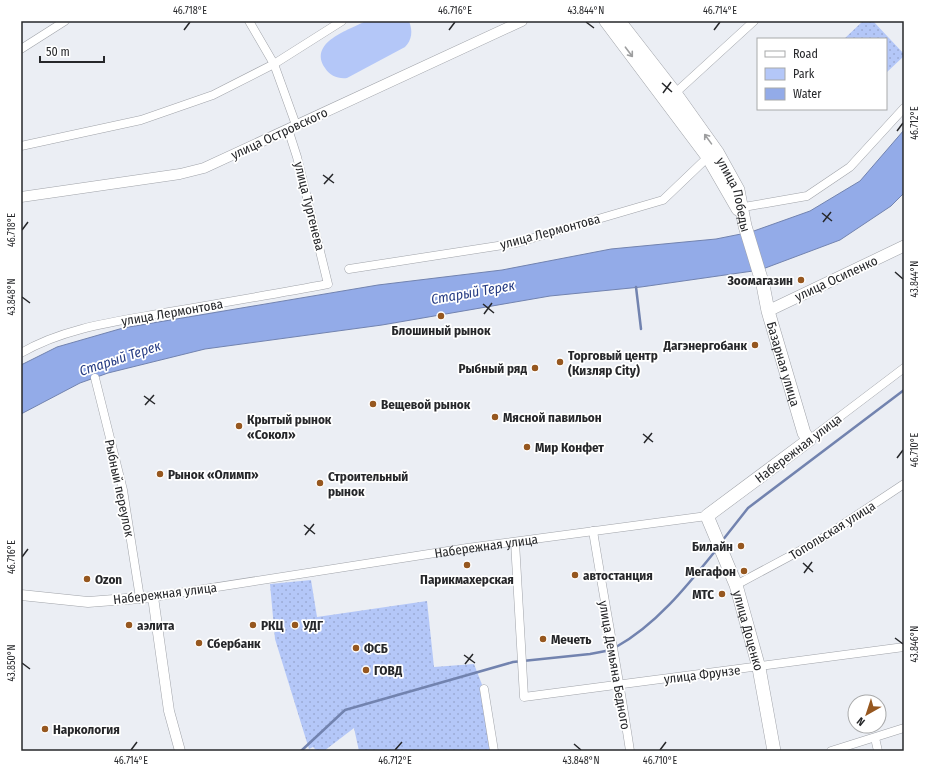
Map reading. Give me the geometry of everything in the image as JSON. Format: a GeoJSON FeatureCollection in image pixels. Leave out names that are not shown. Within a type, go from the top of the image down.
{"type":"FeatureCollection","features":[{"type":"Feature","properties":{"kind":"main road","name":"улица Победы"},"geometry":{"type":"LineString","coordinates":[[606,21],[717,152],[738,190],[739,207],[763,285]]}},
{"type":"Feature","properties":{"kind":"main road","name":"улица Победы"},"geometry":{"type":"LineString","coordinates":[[620,21],[671,97],[739,207]]}},
{"type":"Feature","properties":{"kind":"main road","name":"улица Осипенко"},"geometry":{"type":"LineString","coordinates":[[768,312],[904,246]]}},
{"type":"Feature","properties":{"kind":"main road","name":"Базарная улица"},"geometry":{"type":"LineString","coordinates":[[763,285],[768,312],[804,433],[809,440]]}},
{"type":"Feature","properties":{"kind":"main road","name":"Набережная улица"},"geometry":{"type":"LineString","coordinates":[[707,516],[809,440]]}},
{"type":"Feature","properties":{"kind":"main road","name":"улица Доценко"},"geometry":{"type":"LineString","coordinates":[[707,516],[736,585],[759,668],[774,751]]}},
{"type":"Feature","properties":{"kind":"street"},"geometry":{"type":"LineString","coordinates":[[21,49],[65,21]]}},
{"type":"Feature","properties":{"kind":"street","name":"улица Тургенева"},"geometry":{"type":"LineString","coordinates":[[249,21],[274,64],[292,127],[297,157],[328,284]]}},
{"type":"Feature","properties":{"kind":"street"},"geometry":{"type":"LineString","coordinates":[[21,146],[141,120],[213,95],[274,64],[342,21]]}},
{"type":"Feature","properties":{"kind":"street","name":"улица Островского"},"geometry":{"type":"LineString","coordinates":[[21,197],[180,174],[204,168],[522,21]]}},
{"type":"Feature","properties":{"kind":"street"},"geometry":{"type":"LineString","coordinates":[[671,97],[754,21]]}},
{"type":"Feature","properties":{"kind":"street"},"geometry":{"type":"LineString","coordinates":[[739,207],[807,196],[850,167],[904,108]]}},
{"type":"Feature","properties":{"kind":"street","name":"улица Лермонтова"},"geometry":{"type":"LineString","coordinates":[[350,269],[516,243],[663,200],[708,157]]}},
{"type":"Feature","properties":{"kind":"street","name":"улица Лермонтова"},"geometry":{"type":"LineString","coordinates":[[21,353],[30,348],[77,331],[123,320],[328,284]]}},
{"type":"Feature","properties":{"kind":"street","name":"Набережная улица"},"geometry":{"type":"LineString","coordinates":[[809,440],[904,368]]}},
{"type":"Feature","properties":{"kind":"street","name":"Рыбный переулок"},"geometry":{"type":"LineString","coordinates":[[94,378],[123,490],[140,598]]}},
{"type":"Feature","properties":{"kind":"street","name":"Топольская улица"},"geometry":{"type":"LineString","coordinates":[[736,585],[818,541],[904,484]]}},
{"type":"Feature","properties":{"kind":"street","name":"Набережная улица"},"geometry":{"type":"LineString","coordinates":[[21,595],[88,602],[140,598],[515,542],[707,516]]}},
{"type":"Feature","properties":{"kind":"street","name":"улица Демьяна Бедного"},"geometry":{"type":"LineString","coordinates":[[593,531],[609,632],[620,684],[630,751]]}},
{"type":"Feature","properties":{"kind":"street","name":"улица Фрунзе"},"geometry":{"type":"LineString","coordinates":[[515,542],[524,697],[759,668],[904,647]]}},
{"type":"Feature","properties":{"kind":"street"},"geometry":{"type":"LineString","coordinates":[[153,596],[169,711],[180,751]]}},
{"type":"Feature","properties":{"kind":"street"},"geometry":{"type":"LineString","coordinates":[[484,689],[494,751]]}},
{"type":"Feature","properties":{"kind":"street"},"geometry":{"type":"LineString","coordinates":[[832,751],[904,728]]}},
{"type":"Feature","properties":{"kind":"street"},"geometry":{"type":"LineString","coordinates":[[875,738],[878,751]]}},
{"type":"Feature","properties":{"kind":"green space"},"geometry":{"type":"Polygon","coordinates":[[[366,21],[409,21],[411,32],[409,41],[405,47],[347,78],[340,78],[332,75],[327,71],[321,59],[322,51],[326,44],[341,33],[366,21]]]}},
{"type":"Feature","properties":{"kind":"green space"},"geometry":{"type":"Polygon","coordinates":[[[863,21],[873,21],[904,54],[904,56],[887,72],[887,38],[845,38],[863,21]]]}},
{"type":"Feature","properties":{"kind":"green space"},"geometry":{"type":"Polygon","coordinates":[[[311,580],[317,617],[427,601],[434,667],[474,664],[486,695],[491,751],[359,751],[354,728],[324,751],[317,751],[313,747],[309,749],[275,639],[270,584],[311,580]]]}},
{"type":"Feature","properties":{"kind":"water","name":"Старый Терек"},"geometry":{"type":"Polygon","coordinates":[[[904,130],[904,193],[891,206],[840,240],[760,270],[641,287],[550,296],[382,325],[205,349],[108,373],[80,383],[21,414],[21,365],[57,347],[123,328],[378,285],[502,270],[611,249],[716,239],[751,232],[810,211],[860,181],[904,130]]]}},
{"type":"Feature","properties":{"kind":"waterway"},"geometry":{"type":"LineString","coordinates":[[636,287],[641,329]]}},
{"type":"Feature","properties":{"kind":"waterway"},"geometry":{"type":"LineString","coordinates":[[722,541],[748,508],[904,390]]}},
{"type":"Feature","properties":{"kind":"waterway"},"geometry":{"type":"LineString","coordinates":[[616,647],[631,638],[658,616],[682,591],[716,550]]}},
{"type":"Feature","properties":{"kind":"waterway"},"geometry":{"type":"LineString","coordinates":[[301,751],[345,710],[513,662],[590,654],[611,650]]}},
{"type":"Feature","properties":{"kind":"place","name":"Зоомагазин"},"geometry":{"type":"Point","coordinates":[801,280]}},
{"type":"Feature","properties":{"kind":"place","name":"Блошиный рынок"},"geometry":{"type":"Point","coordinates":[441,316]}},
{"type":"Feature","properties":{"kind":"place","name":"Дагэнергобанк"},"geometry":{"type":"Point","coordinates":[755,345]}},
{"type":"Feature","properties":{"kind":"place","name":"Торговый центр (Кизляр City)"},"geometry":{"type":"Point","coordinates":[560,362]}},
{"type":"Feature","properties":{"kind":"place","name":"Рыбный ряд"},"geometry":{"type":"Point","coordinates":[535,368]}},
{"type":"Feature","properties":{"kind":"place","name":"Вещевой рынок"},"geometry":{"type":"Point","coordinates":[373,404]}},
{"type":"Feature","properties":{"kind":"place","name":"Мясной павильон"},"geometry":{"type":"Point","coordinates":[495,417]}},
{"type":"Feature","properties":{"kind":"place","name":"Крытый рынок «Сокол»"},"geometry":{"type":"Point","coordinates":[239,426]}},
{"type":"Feature","properties":{"kind":"place","name":"Мир Конфет"},"geometry":{"type":"Point","coordinates":[527,447]}},
{"type":"Feature","properties":{"kind":"place","name":"Рынок «Олимп»"},"geometry":{"type":"Point","coordinates":[160,474]}},
{"type":"Feature","properties":{"kind":"place","name":"Строительный рынок"},"geometry":{"type":"Point","coordinates":[320,483]}},
{"type":"Feature","properties":{"kind":"place","name":"Билайн"},"geometry":{"type":"Point","coordinates":[741,546]}},
{"type":"Feature","properties":{"kind":"place","name":"Парикмахерская"},"geometry":{"type":"Point","coordinates":[467,565]}},
{"type":"Feature","properties":{"kind":"place","name":"Мегафон"},"geometry":{"type":"Point","coordinates":[744,571]}},
{"type":"Feature","properties":{"kind":"place","name":"автостанция"},"geometry":{"type":"Point","coordinates":[575,575]}},
{"type":"Feature","properties":{"kind":"place","name":"Ozon"},"geometry":{"type":"Point","coordinates":[87,579]}},
{"type":"Feature","properties":{"kind":"place","name":"МТС"},"geometry":{"type":"Point","coordinates":[722,594]}},
{"type":"Feature","properties":{"kind":"place","name":"аэлита"},"geometry":{"type":"Point","coordinates":[129,625]}},
{"type":"Feature","properties":{"kind":"place","name":"РКЦ"},"geometry":{"type":"Point","coordinates":[253,625]}},
{"type":"Feature","properties":{"kind":"place","name":"УДГ"},"geometry":{"type":"Point","coordinates":[295,625]}},
{"type":"Feature","properties":{"kind":"place","name":"Мечеть"},"geometry":{"type":"Point","coordinates":[543,639]}},
{"type":"Feature","properties":{"kind":"place","name":"Сбербанк"},"geometry":{"type":"Point","coordinates":[199,643]}},
{"type":"Feature","properties":{"kind":"place","name":"ФСБ"},"geometry":{"type":"Point","coordinates":[356,648]}},
{"type":"Feature","properties":{"kind":"place","name":"ГОВД"},"geometry":{"type":"Point","coordinates":[366,670]}},
{"type":"Feature","properties":{"kind":"place","name":"Наркология"},"geometry":{"type":"Point","coordinates":[45,729]}}]}
